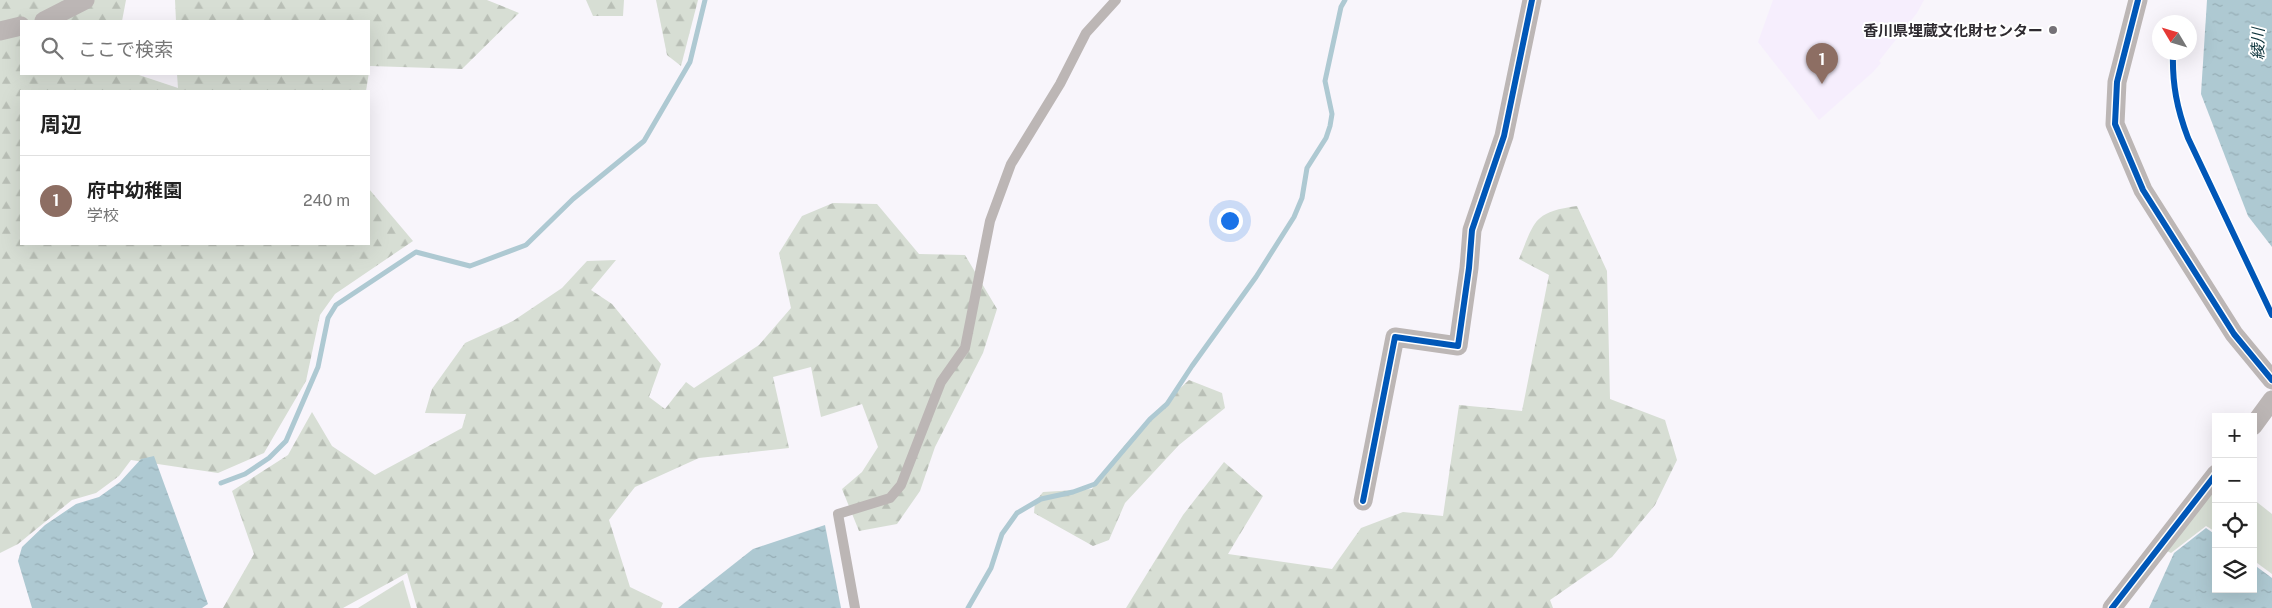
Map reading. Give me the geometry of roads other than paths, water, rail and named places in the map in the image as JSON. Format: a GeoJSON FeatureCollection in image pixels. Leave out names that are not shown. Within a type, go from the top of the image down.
{"type":"FeatureCollection","features":[{"type":"Feature","properties":{"kind":"street"},"geometry":{"type":"LineString","coordinates":[[46,20],[85,0]]}},
{"type":"Feature","properties":{"kind":"street"},"geometry":{"type":"LineString","coordinates":[[1363,501],[1395,338],[1458,346],[1469,268],[1472,230],[1504,136],[1532,0]]}},
{"type":"Feature","properties":{"kind":"street"},"geometry":{"type":"LineString","coordinates":[[2138,0],[2117,82],[2115,124],[2143,190],[2234,334],[2272,380]]}},
{"type":"Feature","properties":{"kind":"street"},"geometry":{"type":"LineString","coordinates":[[0,30],[20,26]]}},
{"type":"Feature","properties":{"kind":"street"},"geometry":{"type":"LineString","coordinates":[[2257,421],[2272,400]]}},
{"type":"Feature","properties":{"kind":"street"},"geometry":{"type":"LineString","coordinates":[[2112,608],[2212,479]]}},
{"type":"Feature","properties":{"kind":"lane"},"geometry":{"type":"LineString","coordinates":[[855,608],[838,514],[890,498],[901,485],[941,382],[965,348],[990,221],[1011,164],[1060,84],[1086,33],[1116,0]]}},
{"type":"Feature","properties":{"kind":"water","name":"綾川"},"geometry":{"type":"Polygon","coordinates":[[[2207,0],[2272,0],[2272,247],[2248,216],[2201,94],[2207,0]]]}},
{"type":"Feature","properties":{"kind":"water"},"geometry":{"type":"Polygon","coordinates":[[[154,456],[208,604],[202,608],[32,608],[18,561],[22,547],[45,525],[76,504],[99,497],[120,482],[141,459],[154,456]]]}},
{"type":"Feature","properties":{"kind":"water"},"geometry":{"type":"Polygon","coordinates":[[[825,525],[841,608],[678,608],[753,549],[825,525]]]}},
{"type":"Feature","properties":{"kind":"water"},"geometry":{"type":"Polygon","coordinates":[[[2206,528],[2212,532],[2212,593],[2257,593],[2257,567],[2272,578],[2272,608],[2149,608],[2174,553],[2206,528]]]}},
{"type":"Feature","properties":{"kind":"waterway"},"geometry":{"type":"LineString","coordinates":[[221,483],[245,474],[269,458],[286,441],[318,367],[328,318],[336,305],[416,252],[470,266],[526,245],[573,199],[644,141],[690,62],[705,0]]}},
{"type":"Feature","properties":{"kind":"waterway"},"geometry":{"type":"LineString","coordinates":[[968,608],[991,568],[1002,534],[1017,513],[1041,499],[1073,492],[1095,484],[1150,419],[1167,404],[1256,277],[1294,217],[1302,198],[1307,168],[1326,138],[1330,126],[1332,114],[1325,81],[1341,7],[1345,0]]}},
{"type":"Feature","properties":{"kind":"place","name":"香川県埋蔵文化財センター"},"geometry":{"type":"Point","coordinates":[2053,30]}},
{"type":"Feature","properties":{"kind":"place","name":"府中幼稚園"},"geometry":{"type":"Point","coordinates":[1822,84]}}]}
